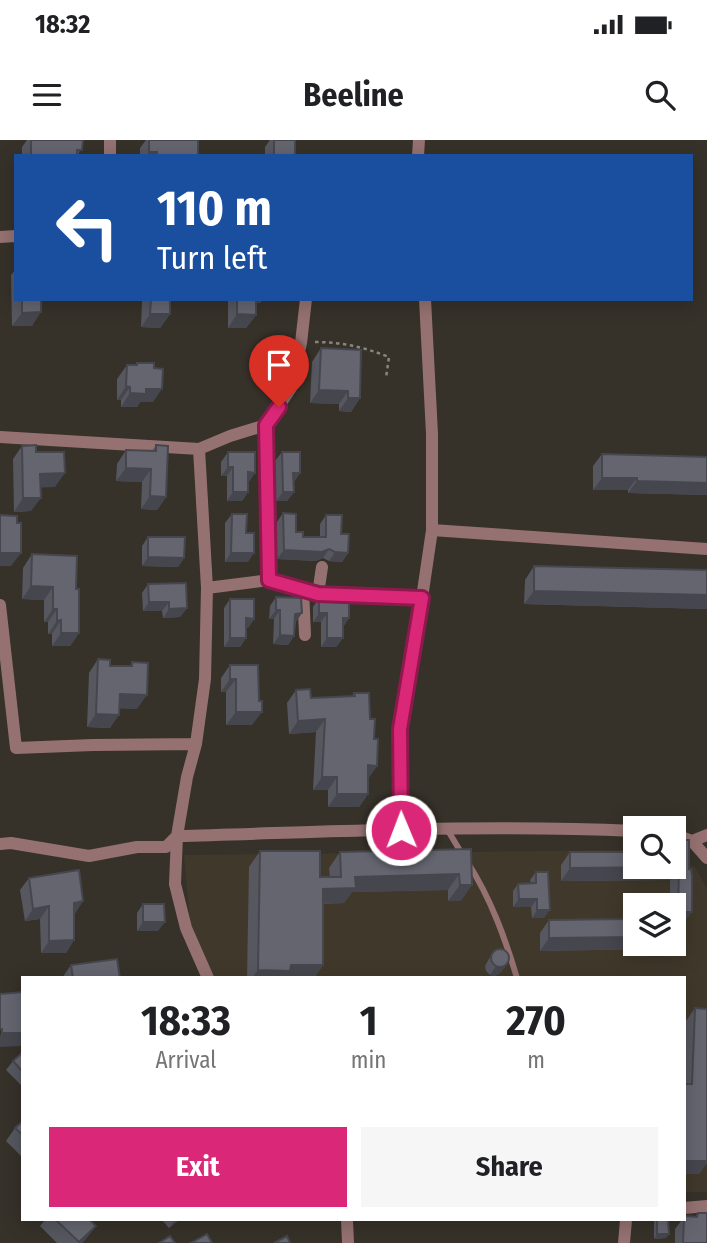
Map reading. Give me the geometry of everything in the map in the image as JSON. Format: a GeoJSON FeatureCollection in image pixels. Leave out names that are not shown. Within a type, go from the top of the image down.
{"type":"FeatureCollection","features":[{"type":"Feature","properties":{"kind":"street"},"geometry":{"type":"LineString","coordinates":[[269,580],[266,425],[291,388],[301,343],[306,301]]}},
{"type":"Feature","properties":{"kind":"street"},"geometry":{"type":"LineString","coordinates":[[401,830],[400,729],[432,530],[432,434],[425,301]]}},
{"type":"Feature","properties":{"kind":"street"},"geometry":{"type":"LineString","coordinates":[[0,437],[199,449],[266,425]]}},
{"type":"Feature","properties":{"kind":"street"},"geometry":{"type":"LineString","coordinates":[[199,449],[207,589],[205,679],[196,744],[187,777],[177,836],[175,884],[186,929],[207,976]]}},
{"type":"Feature","properties":{"kind":"street"},"geometry":{"type":"LineString","coordinates":[[432,530],[707,548]]}},
{"type":"Feature","properties":{"kind":"street"},"geometry":{"type":"LineString","coordinates":[[318,594],[322,567]]}},
{"type":"Feature","properties":{"kind":"street"},"geometry":{"type":"LineString","coordinates":[[207,589],[269,580],[318,594],[422,598]]}},
{"type":"Feature","properties":{"kind":"street"},"geometry":{"type":"LineString","coordinates":[[303,589],[305,635]]}},
{"type":"Feature","properties":{"kind":"street"},"geometry":{"type":"LineString","coordinates":[[0,606],[16,748],[93,744],[196,744]]}},
{"type":"Feature","properties":{"kind":"street"},"geometry":{"type":"LineString","coordinates":[[0,844],[11,843],[89,856],[137,847],[166,846],[177,836],[447,829],[623,830]]}},
{"type":"Feature","properties":{"kind":"street"},"geometry":{"type":"LineString","coordinates":[[692,841],[707,835]]}},
{"type":"Feature","properties":{"kind":"street"},"geometry":{"type":"LineString","coordinates":[[686,839],[692,841],[707,858]]}},
{"type":"Feature","properties":{"kind":"street"},"geometry":{"type":"LineString","coordinates":[[686,1208],[707,1206]]}},
{"type":"Feature","properties":{"kind":"street"},"geometry":{"type":"LineString","coordinates":[[347,1221],[348,1243]]}},
{"type":"Feature","properties":{"kind":"street"},"geometry":{"type":"LineString","coordinates":[[624,1243],[626,1221]]}},
{"type":"Feature","properties":{"kind":"lane"},"geometry":{"type":"LineString","coordinates":[[447,829],[481,883],[504,933],[516,976]]}},
{"type":"Feature","properties":{"kind":"path"},"geometry":{"type":"LineString","coordinates":[[301,343],[336,342],[370,349],[389,357],[386,378]]}},
{"type":"Feature","properties":{"kind":"shaded area"},"geometry":{"type":"Polygon","coordinates":[[[623,850],[623,879],[686,879],[686,864],[695,867],[707,889],[707,1192],[686,1192],[686,976],[213,976],[190,922],[184,855],[623,850]]]}},
{"type":"Feature","properties":{"kind":"building"},"geometry":{"type":"Polygon","coordinates":[[[31,140],[83,140],[82,150],[77,150],[77,154],[31,154],[31,140]]]}},
{"type":"Feature","properties":{"kind":"building"},"geometry":{"type":"Polygon","coordinates":[[[149,140],[198,140],[198,154],[149,152],[149,140]]]}},
{"type":"Feature","properties":{"kind":"building"},"geometry":{"type":"Polygon","coordinates":[[[274,140],[295,140],[295,154],[274,154],[274,140]]]}},
{"type":"Feature","properties":{"kind":"building"},"geometry":{"type":"Polygon","coordinates":[[[22,301],[41,301],[41,312],[22,313],[22,301]]]}},
{"type":"Feature","properties":{"kind":"building"},"geometry":{"type":"Polygon","coordinates":[[[151,301],[170,301],[170,314],[150,314],[151,301]]]}},
{"type":"Feature","properties":{"kind":"building"},"geometry":{"type":"Polygon","coordinates":[[[237,301],[256,301],[256,315],[237,314],[237,301]]]}},
{"type":"Feature","properties":{"kind":"building"},"geometry":{"type":"Polygon","coordinates":[[[321,348],[361,350],[360,398],[348,398],[348,391],[319,390],[321,348]]]}},
{"type":"Feature","properties":{"kind":"building"},"geometry":{"type":"Polygon","coordinates":[[[154,363],[154,368],[163,369],[162,389],[146,389],[146,394],[130,393],[130,387],[126,386],[127,365],[154,363]]]}},
{"type":"Feature","properties":{"kind":"building"},"geometry":{"type":"Polygon","coordinates":[[[36,445],[36,452],[64,452],[65,473],[40,474],[41,498],[23,498],[22,446],[36,445]]]}},
{"type":"Feature","properties":{"kind":"building"},"geometry":{"type":"Polygon","coordinates":[[[156,445],[168,446],[166,497],[150,496],[151,469],[126,468],[126,450],[156,451],[156,445]]]}},
{"type":"Feature","properties":{"kind":"building"},"geometry":{"type":"Polygon","coordinates":[[[228,452],[255,452],[255,473],[248,472],[248,492],[233,492],[233,467],[228,467],[228,452]]]}},
{"type":"Feature","properties":{"kind":"building"},"geometry":{"type":"Polygon","coordinates":[[[282,452],[300,452],[300,473],[293,473],[294,492],[283,492],[282,452]]]}},
{"type":"Feature","properties":{"kind":"building"},"geometry":{"type":"Polygon","coordinates":[[[602,454],[707,457],[707,483],[602,478],[602,454]]]}},
{"type":"Feature","properties":{"kind":"building"},"geometry":{"type":"Polygon","coordinates":[[[283,513],[296,514],[296,532],[303,532],[303,537],[326,537],[326,515],[342,515],[341,534],[349,534],[348,553],[329,549],[322,552],[284,550],[283,513]]]}},
{"type":"Feature","properties":{"kind":"building"},"geometry":{"type":"Polygon","coordinates":[[[232,514],[247,514],[246,533],[254,533],[254,553],[231,553],[232,514]]]}},
{"type":"Feature","properties":{"kind":"building"},"geometry":{"type":"Polygon","coordinates":[[[0,515],[17,516],[17,523],[21,523],[21,553],[0,553],[0,515]]]}},
{"type":"Feature","properties":{"kind":"building"},"geometry":{"type":"Polygon","coordinates":[[[148,537],[185,537],[184,558],[148,557],[148,537]]]}},
{"type":"Feature","properties":{"kind":"building"},"geometry":{"type":"Polygon","coordinates":[[[32,554],[77,556],[79,633],[61,633],[61,620],[57,621],[57,609],[53,609],[53,587],[31,586],[32,554]]]}},
{"type":"Feature","properties":{"kind":"building"},"geometry":{"type":"Polygon","coordinates":[[[534,566],[707,570],[707,595],[534,591],[534,566]]]}},
{"type":"Feature","properties":{"kind":"building"},"geometry":{"type":"Polygon","coordinates":[[[186,583],[187,608],[169,609],[169,602],[149,602],[148,584],[186,583]]]}},
{"type":"Feature","properties":{"kind":"building"},"geometry":{"type":"Polygon","coordinates":[[[276,597],[301,598],[302,613],[295,614],[294,636],[280,635],[280,610],[276,610],[276,597]]]}},
{"type":"Feature","properties":{"kind":"building"},"geometry":{"type":"Polygon","coordinates":[[[319,598],[349,598],[349,618],[343,618],[343,638],[327,638],[327,613],[319,613],[319,598]]]}},
{"type":"Feature","properties":{"kind":"building"},"geometry":{"type":"Polygon","coordinates":[[[230,599],[254,599],[254,619],[246,618],[246,638],[230,638],[230,599]]]}},
{"type":"Feature","properties":{"kind":"building"},"geometry":{"type":"Polygon","coordinates":[[[98,659],[110,660],[110,666],[132,666],[132,662],[148,663],[147,695],[120,694],[119,715],[96,714],[98,659]]]}},
{"type":"Feature","properties":{"kind":"building"},"geometry":{"type":"Polygon","coordinates":[[[230,665],[258,665],[262,712],[236,712],[236,679],[230,679],[230,665]]]}},
{"type":"Feature","properties":{"kind":"building"},"geometry":{"type":"Polygon","coordinates":[[[310,689],[311,698],[369,693],[370,719],[375,719],[374,739],[378,739],[377,766],[368,765],[368,794],[337,794],[337,777],[322,777],[325,719],[298,721],[296,690],[310,689]]]}},
{"type":"Feature","properties":{"kind":"building"},"geometry":{"type":"Polygon","coordinates":[[[686,840],[689,840],[692,912],[686,912],[686,893],[678,893],[679,879],[686,879],[686,840]]]}},
{"type":"Feature","properties":{"kind":"building"},"geometry":{"type":"Polygon","coordinates":[[[471,849],[472,885],[460,885],[459,874],[355,877],[356,888],[323,889],[323,965],[291,965],[290,971],[258,970],[260,851],[320,851],[320,877],[341,877],[340,852],[471,849]]]}},
{"type":"Feature","properties":{"kind":"building"},"geometry":{"type":"Polygon","coordinates":[[[570,852],[623,852],[623,868],[570,868],[570,852]]]}},
{"type":"Feature","properties":{"kind":"building"},"geometry":{"type":"Polygon","coordinates":[[[79,870],[83,901],[74,903],[74,940],[49,941],[49,906],[33,909],[29,878],[79,870]]]}},
{"type":"Feature","properties":{"kind":"building"},"geometry":{"type":"Polygon","coordinates":[[[536,872],[548,872],[550,910],[537,910],[537,899],[519,899],[518,884],[536,883],[536,872]]]}},
{"type":"Feature","properties":{"kind":"building"},"geometry":{"type":"Polygon","coordinates":[[[143,904],[164,904],[165,922],[143,922],[143,904]]]}},
{"type":"Feature","properties":{"kind":"building"},"geometry":{"type":"Polygon","coordinates":[[[623,919],[623,937],[549,938],[549,920],[623,919]]]}},
{"type":"Feature","properties":{"kind":"building"},"geometry":{"type":"Polygon","coordinates":[[[500,949],[506,952],[509,958],[506,964],[500,967],[494,964],[491,958],[494,952],[500,949]]]}},
{"type":"Feature","properties":{"kind":"building"},"geometry":{"type":"Polygon","coordinates":[[[117,959],[120,976],[73,976],[71,965],[117,959]]]}},
{"type":"Feature","properties":{"kind":"building"},"geometry":{"type":"Polygon","coordinates":[[[21,992],[21,1033],[2,1033],[0,994],[21,992]]]}},
{"type":"Feature","properties":{"kind":"building"},"geometry":{"type":"Polygon","coordinates":[[[695,1008],[707,1009],[707,1161],[686,1161],[686,1084],[692,1084],[695,1008]]]}},
{"type":"Feature","properties":{"kind":"building"},"geometry":{"type":"Polygon","coordinates":[[[21,1054],[21,1070],[13,1061],[21,1054]]]}},
{"type":"Feature","properties":{"kind":"building"},"geometry":{"type":"Polygon","coordinates":[[[21,1123],[21,1133],[15,1128],[21,1123]]]}},
{"type":"Feature","properties":{"kind":"building"},"geometry":{"type":"Polygon","coordinates":[[[698,1213],[707,1213],[707,1243],[683,1243],[686,1216],[697,1217],[698,1213]]]}},
{"type":"Feature","properties":{"kind":"building"},"geometry":{"type":"Polygon","coordinates":[[[57,1221],[91,1221],[96,1226],[79,1242],[57,1221]]]}},
{"type":"Feature","properties":{"kind":"building"},"geometry":{"type":"Polygon","coordinates":[[[657,1221],[668,1221],[669,1234],[657,1234],[657,1221]]]}},
{"type":"Feature","properties":{"kind":"building"},"geometry":{"type":"Polygon","coordinates":[[[207,1234],[212,1243],[191,1243],[207,1234]]]}},
{"type":"Feature","properties":{"kind":"building"},"geometry":{"type":"Polygon","coordinates":[[[170,1236],[175,1243],[159,1243],[170,1236]]]}},
{"type":"Feature","properties":{"kind":"building"},"geometry":{"type":"Polygon","coordinates":[[[287,1236],[290,1243],[274,1243],[287,1236]]]}},
{"type":"Feature","properties":{"kind":"route"},"geometry":{"type":"LineString","coordinates":[[279,407],[266,425],[269,580],[318,594],[422,598],[400,729],[401,830]]}}]}
